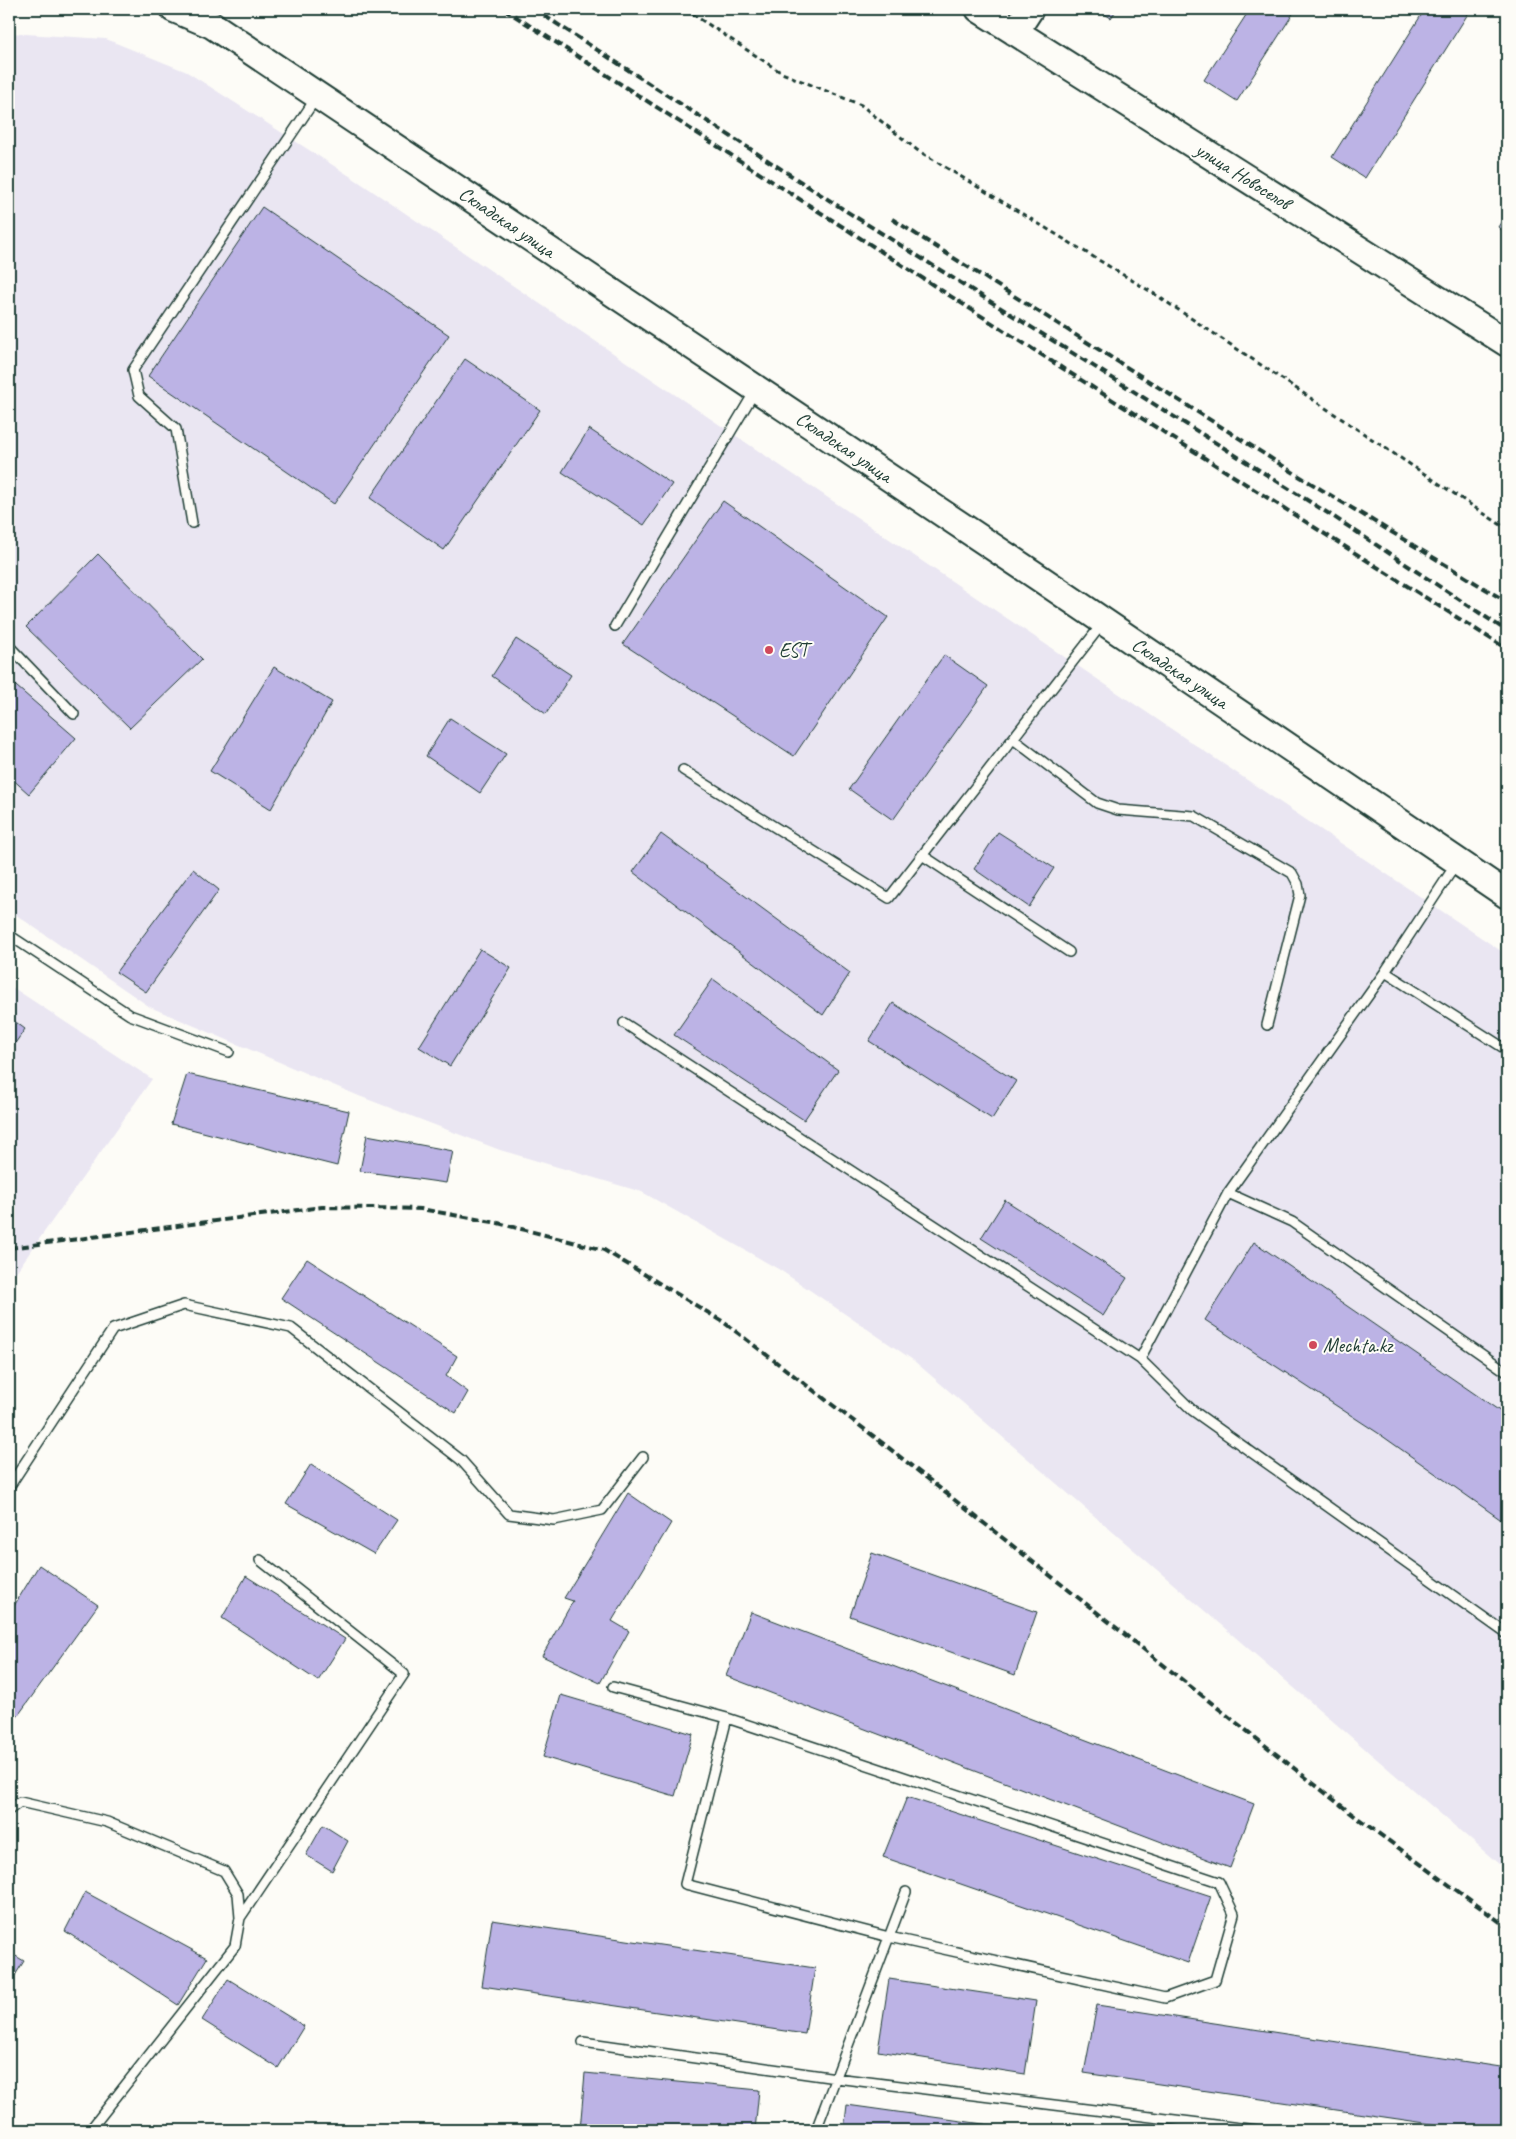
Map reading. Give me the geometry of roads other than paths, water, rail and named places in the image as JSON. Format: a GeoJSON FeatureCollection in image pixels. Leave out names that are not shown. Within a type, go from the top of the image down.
{"type":"FeatureCollection","features":[{"type":"Feature","properties":{"kind":"main road","name":"Складская улица"},"geometry":{"type":"LineString","coordinates":[[174,9],[212,25],[1104,622],[1507,895]]}},
{"type":"Feature","properties":{"kind":"main road","name":"улица Новоселов"},"geometry":{"type":"LineString","coordinates":[[979,9],[1507,343]]}},
{"type":"Feature","properties":{"kind":"main road"},"geometry":{"type":"LineString","coordinates":[[1016,32],[1030,9]]}},
{"type":"Feature","properties":{"kind":"lane"},"geometry":{"type":"LineString","coordinates":[[192,523],[176,429],[139,396],[133,370],[318,96]]}},
{"type":"Feature","properties":{"kind":"lane"},"geometry":{"type":"LineString","coordinates":[[615,626],[756,389]]}},
{"type":"Feature","properties":{"kind":"lane"},"geometry":{"type":"LineString","coordinates":[[683,770],[889,898],[1104,622]]}},
{"type":"Feature","properties":{"kind":"lane"},"geometry":{"type":"LineString","coordinates":[[9,646],[74,714]]}},
{"type":"Feature","properties":{"kind":"lane"},"geometry":{"type":"LineString","coordinates":[[1013,739],[1097,802],[1118,810],[1194,816],[1292,873],[1298,884],[1300,895],[1267,1025]]}},
{"type":"Feature","properties":{"kind":"lane"},"geometry":{"type":"LineString","coordinates":[[922,855],[1069,952]]}},
{"type":"Feature","properties":{"kind":"lane"},"geometry":{"type":"LineString","coordinates":[[1140,1359],[1228,1193],[1385,972],[1457,862]]}},
{"type":"Feature","properties":{"kind":"lane"},"geometry":{"type":"LineString","coordinates":[[9,935],[130,1015],[229,1052]]}},
{"type":"Feature","properties":{"kind":"lane"},"geometry":{"type":"LineString","coordinates":[[1385,972],[1507,1050]]}},
{"type":"Feature","properties":{"kind":"lane"},"geometry":{"type":"LineString","coordinates":[[624,1023],[1140,1359],[1192,1410],[1507,1634]]}},
{"type":"Feature","properties":{"kind":"lane"},"geometry":{"type":"LineString","coordinates":[[1228,1193],[1292,1222],[1507,1372]]}},
{"type":"Feature","properties":{"kind":"lane"},"geometry":{"type":"LineString","coordinates":[[9,1487],[113,1329],[184,1306],[292,1328],[461,1460],[509,1514],[554,1520],[602,1510],[643,1457]]}},
{"type":"Feature","properties":{"kind":"lane"},"geometry":{"type":"LineString","coordinates":[[240,1918],[404,1674],[260,1560]]}},
{"type":"Feature","properties":{"kind":"lane"},"geometry":{"type":"LineString","coordinates":[[613,1687],[727,1718],[1220,1882],[1234,1914],[1215,1980],[1164,1998],[889,1937],[685,1884],[727,1718]]}},
{"type":"Feature","properties":{"kind":"lane"},"geometry":{"type":"LineString","coordinates":[[9,1810],[20,1802],[106,1822],[224,1871],[238,1894],[240,1918],[235,1946],[90,2130]]}},
{"type":"Feature","properties":{"kind":"lane"},"geometry":{"type":"LineString","coordinates":[[816,2130],[906,1892]]}},
{"type":"Feature","properties":{"kind":"lane"},"geometry":{"type":"LineString","coordinates":[[582,2042],[836,2078],[1256,2130]]}},
{"type":"Feature","properties":{"kind":"railway"},"geometry":{"type":"LineString","coordinates":[[504,9],[1070,373],[1507,649]]}},
{"type":"Feature","properties":{"kind":"railway"},"geometry":{"type":"LineString","coordinates":[[534,9],[846,211],[1334,517],[1507,631]]}},
{"type":"Feature","properties":{"kind":"railway"},"geometry":{"type":"LineString","coordinates":[[892,219],[1299,476],[1507,602]]}},
{"type":"Feature","properties":{"kind":"railway"},"geometry":{"type":"LineString","coordinates":[[9,1248],[322,1207],[421,1209],[498,1223],[604,1250],[722,1321],[880,1441],[1352,1814],[1507,1927]]}},
{"type":"Feature","properties":{"kind":"place","name":"EST"},"geometry":{"type":"Point","coordinates":[769,650]}},
{"type":"Feature","properties":{"kind":"place","name":"Mechta.kz"},"geometry":{"type":"Point","coordinates":[1313,1345]}}]}
